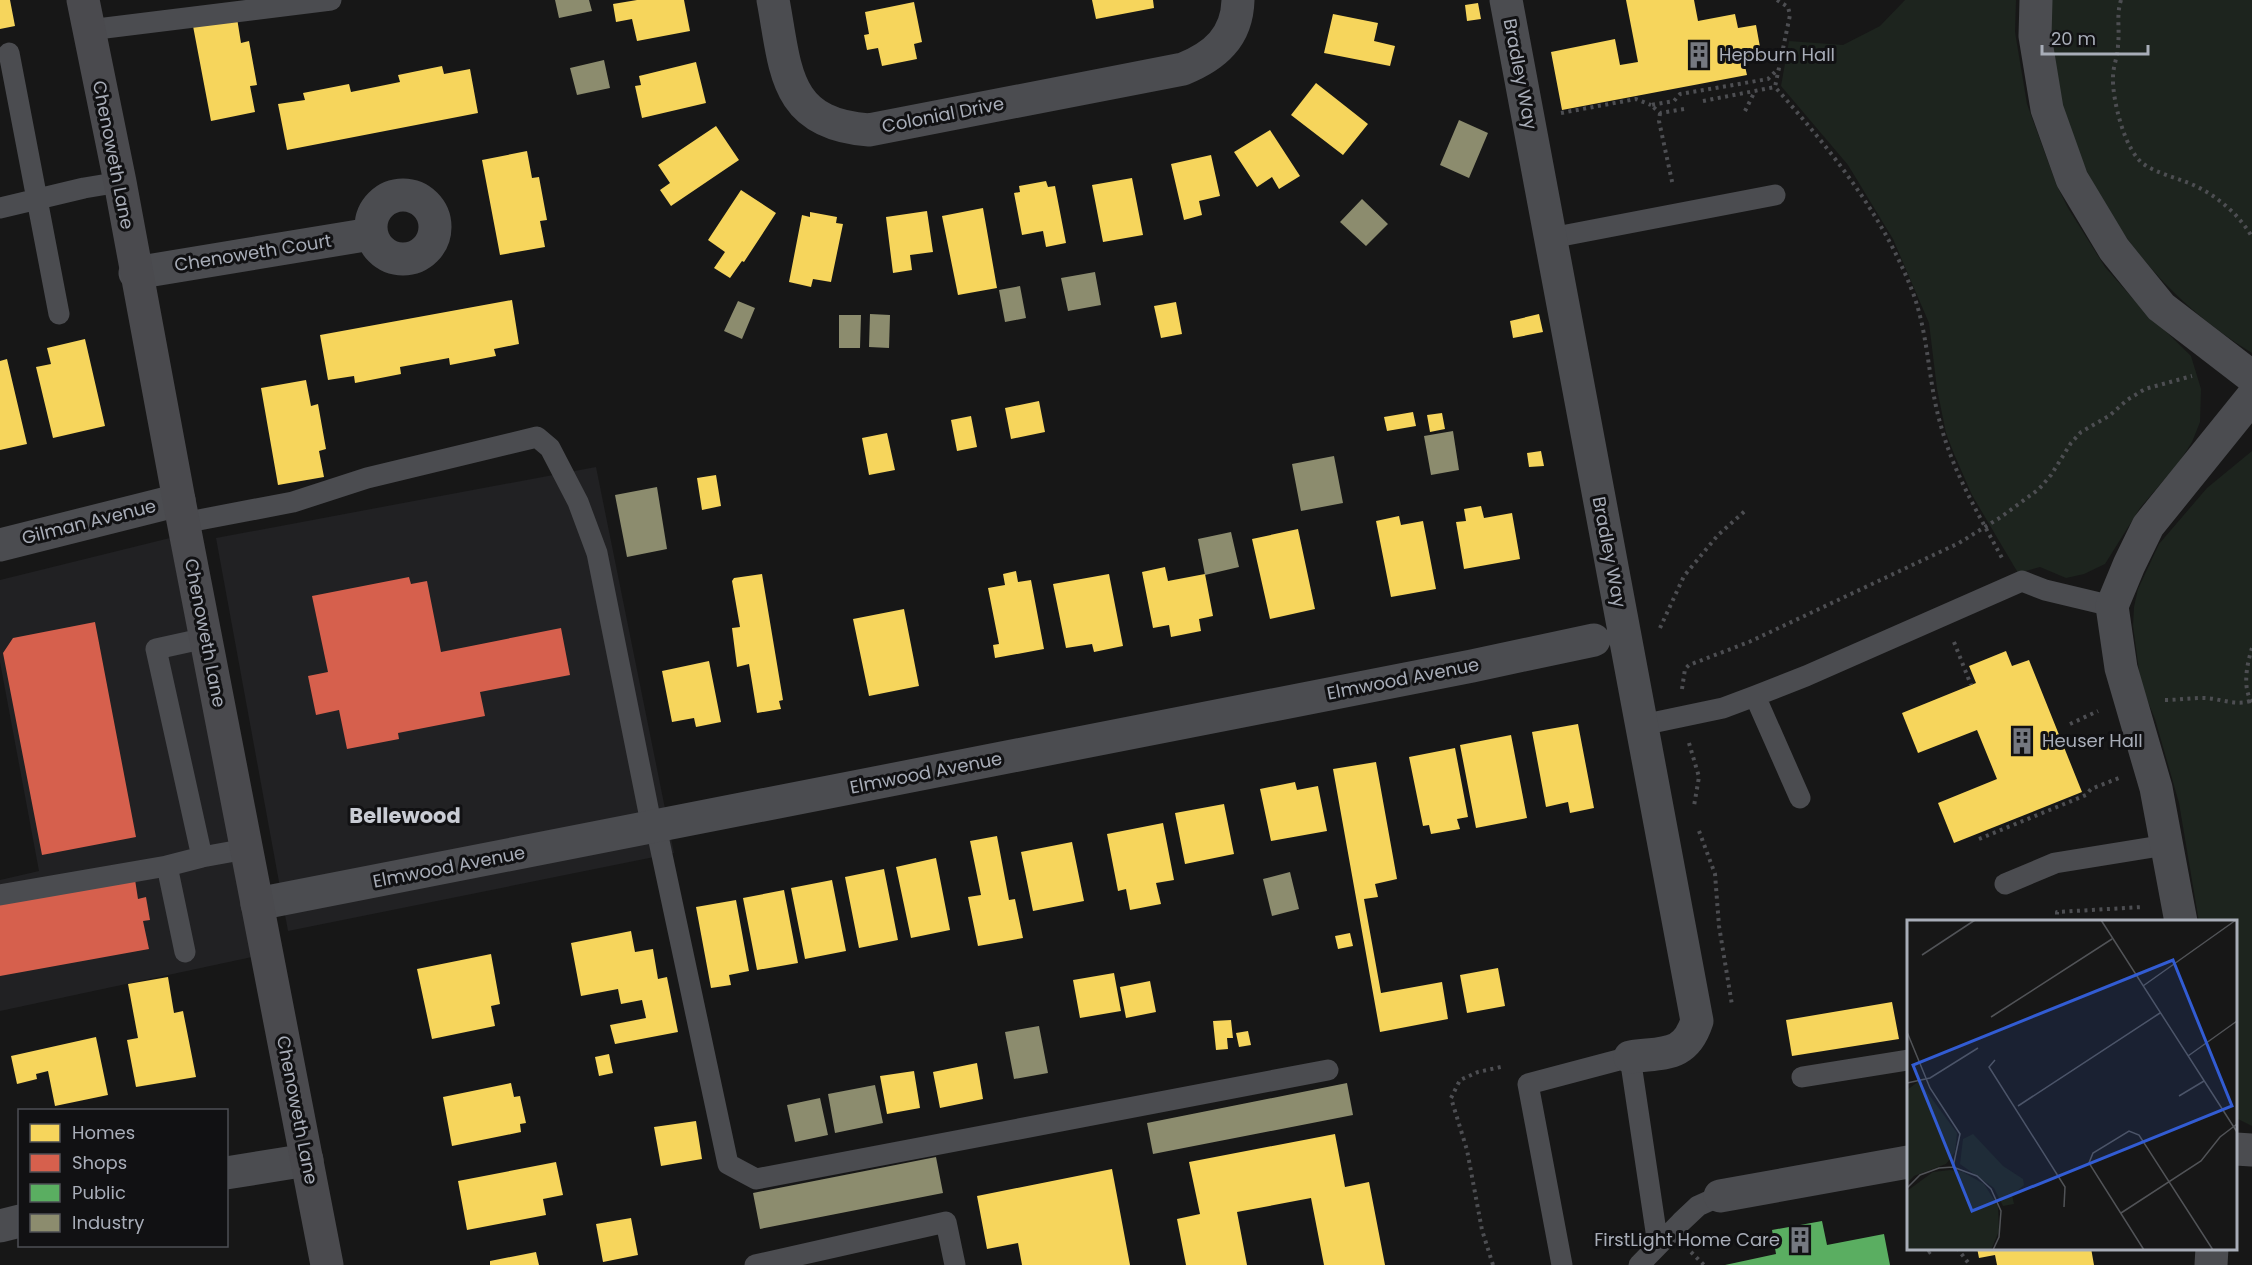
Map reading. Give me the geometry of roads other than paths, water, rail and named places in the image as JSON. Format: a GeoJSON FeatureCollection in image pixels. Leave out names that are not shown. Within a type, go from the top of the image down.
{"type":"FeatureCollection","features":[{"type":"Feature","properties":{"kind":"main road","name":"Chenoweth Lane"},"geometry":{"type":"LineString","coordinates":[[86,15],[327,1265]]}},
{"type":"Feature","properties":{"kind":"street","name":"Colonial Drive"},"geometry":{"type":"LineString","coordinates":[[772,0],[792,89],[806,108],[831,123],[846,128],[869,130],[1183,69],[1206,59],[1221,45],[1232,28],[1238,0]]}},
{"type":"Feature","properties":{"kind":"street","name":"Bradley Way"},"geometry":{"type":"LineString","coordinates":[[1506,0],[1551,237],[1610,638],[1642,725],[1697,1022],[1693,1036],[1678,1050],[1630,1057]]}},
{"type":"Feature","properties":{"kind":"street"},"geometry":{"type":"LineString","coordinates":[[2036,0],[2035,36],[2047,109],[2072,179],[2114,249],[2162,307],[2252,377]]}},
{"type":"Feature","properties":{"kind":"street","name":"Chenoweth Court"},"geometry":{"type":"LineString","coordinates":[[135,273],[371,234]]}},
{"type":"Feature","properties":{"kind":"street"},"geometry":{"type":"LineString","coordinates":[[2181,920],[2156,788],[2121,668],[2112,606],[2148,526],[2252,397]]}},
{"type":"Feature","properties":{"kind":"street","name":"Gilman Avenue"},"geometry":{"type":"LineString","coordinates":[[0,545],[181,512]]}},
{"type":"Feature","properties":{"kind":"street","name":"Elmwood Avenue"},"geometry":{"type":"LineString","coordinates":[[257,904],[1610,638]]}},
{"type":"Feature","properties":{"kind":"street"},"geometry":{"type":"LineString","coordinates":[[2237,1149],[2252,1150]]}},
{"type":"Feature","properties":{"kind":"street"},"geometry":{"type":"LineString","coordinates":[[228,1173],[307,1160]]}},
{"type":"Feature","properties":{"kind":"street"},"geometry":{"type":"LineString","coordinates":[[1720,1196],[1907,1162]]}},
{"type":"Feature","properties":{"kind":"street"},"geometry":{"type":"LineString","coordinates":[[0,1226],[18,1222]]}},
{"type":"Feature","properties":{"kind":"street"},"geometry":{"type":"LineString","coordinates":[[2211,1265],[2212,1250]]}},
{"type":"Feature","properties":{"kind":"lane"},"geometry":{"type":"LineString","coordinates":[[86,15],[331,0]]}},
{"type":"Feature","properties":{"kind":"lane"},"geometry":{"type":"LineString","coordinates":[[9,53],[59,314]]}},
{"type":"Feature","properties":{"kind":"lane"},"geometry":{"type":"LineString","coordinates":[[0,208],[120,182]]}},
{"type":"Feature","properties":{"kind":"lane"},"geometry":{"type":"LineString","coordinates":[[1551,237],[1775,195]]}},
{"type":"Feature","properties":{"kind":"lane"},"geometry":{"type":"LineString","coordinates":[[181,512],[293,502],[367,478],[537,436],[550,448],[578,502],[597,553],[728,1164],[756,1179],[1328,1070]]}},
{"type":"Feature","properties":{"kind":"lane"},"geometry":{"type":"LineString","coordinates":[[1642,725],[1723,708],[1755,696],[1806,676],[2022,581],[2045,590],[2112,606]]}},
{"type":"Feature","properties":{"kind":"lane"},"geometry":{"type":"LineString","coordinates":[[201,857],[156,649],[206,638]]}},
{"type":"Feature","properties":{"kind":"lane"},"geometry":{"type":"LineString","coordinates":[[1755,696],[1800,798]]}},
{"type":"Feature","properties":{"kind":"lane"},"geometry":{"type":"LineString","coordinates":[[2005,884],[2055,863],[2166,845]]}},
{"type":"Feature","properties":{"kind":"lane"},"geometry":{"type":"LineString","coordinates":[[0,895],[167,866],[246,849]]}},
{"type":"Feature","properties":{"kind":"lane"},"geometry":{"type":"LineString","coordinates":[[167,866],[185,952]]}},
{"type":"Feature","properties":{"kind":"lane"},"geometry":{"type":"LineString","coordinates":[[1562,1265],[1528,1084],[1630,1057],[1658,1245]]}},
{"type":"Feature","properties":{"kind":"lane"},"geometry":{"type":"LineString","coordinates":[[1802,1077],[1907,1060]]}},
{"type":"Feature","properties":{"kind":"lane"},"geometry":{"type":"LineString","coordinates":[[1639,1265],[1698,1206],[1720,1196]]}},
{"type":"Feature","properties":{"kind":"lane"},"geometry":{"type":"LineString","coordinates":[[755,1265],[946,1222],[955,1265]]}},
{"type":"Feature","properties":{"kind":"place","name":"Hepburn Hall"},"geometry":{"type":"Point","coordinates":[1699,55]}},
{"type":"Feature","properties":{"kind":"place","name":"Heuser Hall"},"geometry":{"type":"Point","coordinates":[2022,741]}},
{"type":"Feature","properties":{"kind":"place","name":"FirstLight Home Care"},"geometry":{"type":"Point","coordinates":[1800,1240]}},
{"type":"Feature","properties":{"kind":"district","name":"Bellewood"},"geometry":{"type":"Point","coordinates":[405,816]}}]}
